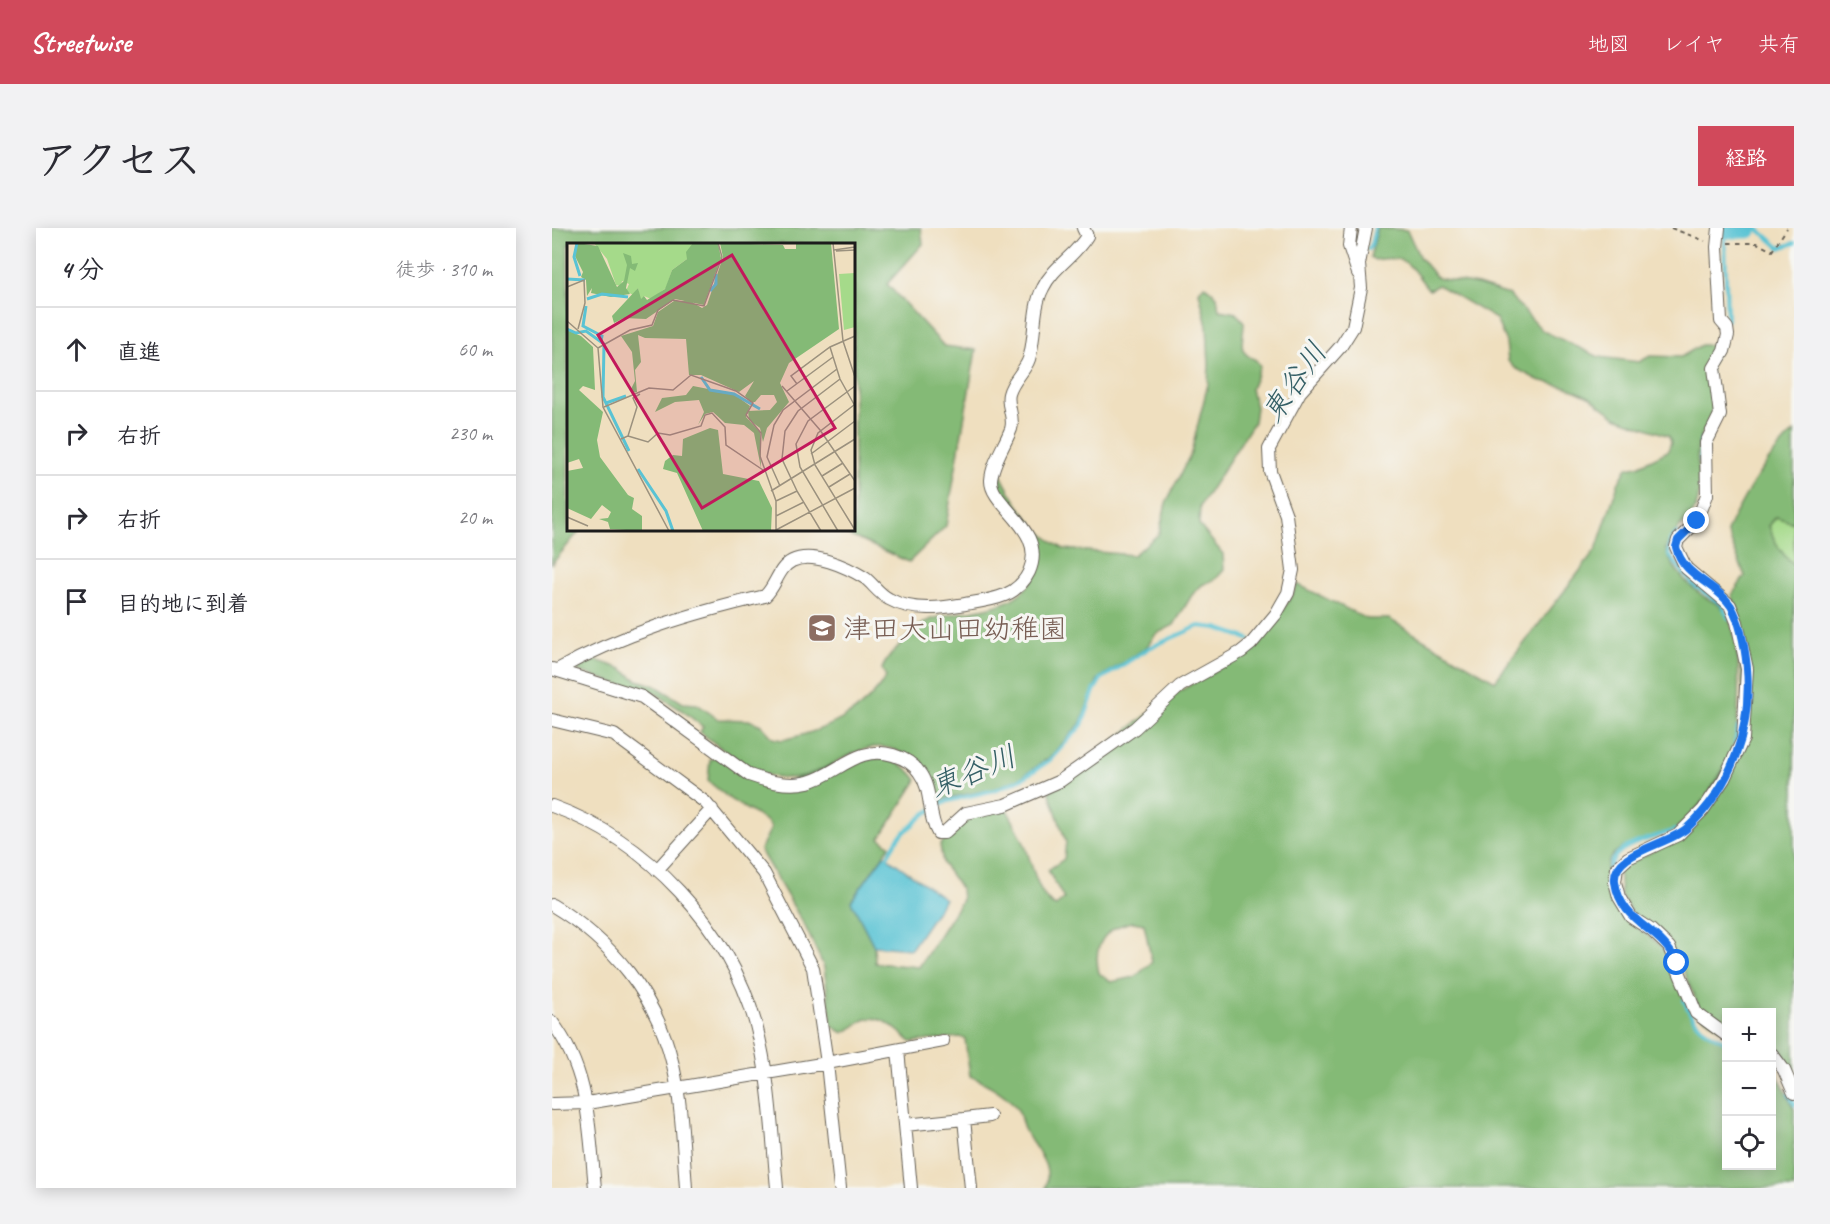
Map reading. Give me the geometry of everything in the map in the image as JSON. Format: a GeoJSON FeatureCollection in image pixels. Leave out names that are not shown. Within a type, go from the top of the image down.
{"type":"FeatureCollection","features":[{"type":"Feature","properties":{"kind":"street"},"geometry":{"type":"LineString","coordinates":[[554,670],[583,656],[690,614],[765,596],[783,568],[793,560],[819,559],[866,579],[889,600],[910,607],[940,608],[1002,597],[1012,593],[1029,572],[1032,552],[1026,532],[993,489],[993,473],[1012,426],[1008,395],[1030,356],[1041,291],[1053,273],[1082,245],[1087,236],[1083,228]]}},
{"type":"Feature","properties":{"kind":"street"},"geometry":{"type":"LineString","coordinates":[[554,670],[642,697],[749,775],[762,780],[792,784],[808,782],[856,756],[884,752],[912,764],[920,772],[931,799],[935,828],[938,833],[944,833],[966,813],[1005,805],[1047,788],[1135,728],[1180,686],[1241,652],[1266,627],[1288,593],[1293,570],[1286,515],[1270,471],[1269,449],[1300,392],[1341,346],[1353,327],[1361,288],[1348,246],[1351,228]]}},
{"type":"Feature","properties":{"kind":"street"},"geometry":{"type":"LineString","coordinates":[[1358,275],[1366,228]]}},
{"type":"Feature","properties":{"kind":"street"},"geometry":{"type":"LineString","coordinates":[[1718,236],[1721,321],[1727,328],[1728,335],[1724,351],[1714,368],[1720,415],[1706,443],[1708,477],[1705,505],[1697,521],[1678,540],[1676,547],[1686,568],[1730,605],[1737,622],[1747,669],[1743,739],[1724,779],[1703,810],[1678,835],[1628,858],[1617,868],[1615,882],[1619,897],[1631,917],[1651,930],[1669,947],[1696,1013],[1722,1032]]}},
{"type":"Feature","properties":{"kind":"street"},"geometry":{"type":"LineString","coordinates":[[552,720],[614,735],[712,809],[764,873],[813,968],[827,1063],[840,1188]]}},
{"type":"Feature","properties":{"kind":"street"},"geometry":{"type":"LineString","coordinates":[[552,806],[611,836],[657,870],[694,908],[731,965],[755,1024],[766,1072],[777,1188]]}},
{"type":"Feature","properties":{"kind":"street"},"geometry":{"type":"LineString","coordinates":[[657,870],[712,809]]}},
{"type":"Feature","properties":{"kind":"street"},"geometry":{"type":"LineString","coordinates":[[552,905],[591,931],[633,976],[647,1000],[661,1031],[677,1087],[686,1188]]}},
{"type":"Feature","properties":{"kind":"street"},"geometry":{"type":"LineString","coordinates":[[552,1022],[578,1068],[587,1103],[595,1188]]}},
{"type":"Feature","properties":{"kind":"street"},"geometry":{"type":"LineString","coordinates":[[552,1104],[587,1103],[943,1041]]}},
{"type":"Feature","properties":{"kind":"street"},"geometry":{"type":"LineString","coordinates":[[898,1050],[911,1188]]}},
{"type":"Feature","properties":{"kind":"street"},"geometry":{"type":"LineString","coordinates":[[1776,1059],[1784,1070],[1794,1093]]}},
{"type":"Feature","properties":{"kind":"street"},"geometry":{"type":"LineString","coordinates":[[905,1125],[990,1116]]}},
{"type":"Feature","properties":{"kind":"street"},"geometry":{"type":"LineString","coordinates":[[964,1119],[971,1188]]}},
{"type":"Feature","properties":{"kind":"path"},"geometry":{"type":"LineString","coordinates":[[1671,228],[1718,236]]}},
{"type":"Feature","properties":{"kind":"path"},"geometry":{"type":"LineString","coordinates":[[1733,243],[1757,243],[1772,251],[1787,228]]}},
{"type":"Feature","properties":{"kind":"green space"},"geometry":{"type":"Polygon","coordinates":[[[552,228],[921,228],[923,244],[887,284],[944,346],[976,350],[946,526],[909,562],[839,531],[855,531],[855,243],[567,243],[567,531],[579,531],[552,564],[552,228]]]}},
{"type":"Feature","properties":{"kind":"green space"},"geometry":{"type":"Polygon","coordinates":[[[1378,228],[1407,230],[1420,258],[1437,278],[1478,285],[1509,295],[1543,331],[1599,357],[1639,362],[1650,356],[1681,357],[1701,345],[1714,345],[1715,347],[1707,372],[1713,410],[1698,444],[1698,500],[1696,508],[1672,536],[1666,549],[1680,575],[1704,597],[1721,607],[1728,616],[1735,641],[1738,670],[1735,739],[1710,791],[1686,820],[1665,834],[1624,847],[1614,854],[1608,864],[1607,879],[1612,900],[1617,909],[1660,946],[1666,954],[1674,968],[1690,1015],[1709,1034],[1722,1041],[1722,1170],[1776,1170],[1776,1072],[1794,1109],[1794,1188],[1045,1188],[1047,1171],[1045,1164],[1024,1129],[1018,1109],[1001,1093],[970,1076],[965,1039],[960,1037],[911,1042],[889,1024],[870,1018],[843,1033],[832,1026],[824,967],[805,926],[760,850],[771,828],[768,822],[731,800],[708,781],[710,760],[715,757],[776,787],[850,761],[870,758],[888,760],[904,767],[917,780],[880,838],[890,846],[851,901],[874,946],[875,963],[919,967],[962,900],[961,889],[943,864],[940,845],[968,816],[1006,808],[1024,843],[1044,896],[1056,906],[1064,899],[1048,870],[1064,859],[1066,842],[1049,791],[1171,696],[1259,645],[1293,594],[1297,584],[1367,619],[1389,619],[1495,681],[1596,550],[1618,484],[1627,468],[1638,466],[1668,451],[1671,442],[1669,436],[1616,417],[1589,397],[1567,387],[1538,380],[1515,368],[1508,361],[1506,342],[1496,319],[1438,285],[1429,290],[1412,268],[1402,261],[1375,260],[1370,257],[1378,228]],[[1133,922],[1123,924],[1108,933],[1099,946],[1097,954],[1099,973],[1111,982],[1135,977],[1152,962],[1144,924],[1133,922]]]}},
{"type":"Feature","properties":{"kind":"green space"},"geometry":{"type":"Polygon","coordinates":[[[1204,285],[1217,296],[1219,310],[1236,313],[1244,322],[1243,349],[1249,357],[1256,360],[1260,367],[1251,389],[1256,407],[1254,422],[1200,506],[1199,525],[1223,554],[1224,570],[1216,579],[1202,585],[1192,595],[1174,625],[1156,634],[1146,648],[1098,679],[1080,724],[1050,757],[1020,778],[994,789],[947,798],[937,803],[928,780],[912,761],[896,750],[880,747],[864,749],[818,771],[801,776],[784,778],[772,776],[749,768],[729,754],[700,732],[703,727],[652,691],[633,689],[576,670],[596,660],[622,669],[637,680],[656,686],[683,703],[697,704],[718,719],[749,720],[761,725],[773,738],[782,740],[827,726],[866,702],[886,677],[882,669],[889,657],[924,623],[943,616],[989,608],[1016,597],[1027,587],[1037,569],[1037,543],[1027,521],[1001,488],[998,480],[1000,473],[1026,516],[1054,543],[1064,549],[1133,555],[1159,534],[1166,503],[1191,453],[1208,384],[1207,326],[1199,292],[1204,285]]]}},
{"type":"Feature","properties":{"kind":"green space"},"geometry":{"type":"Polygon","coordinates":[[[1794,432],[1794,523],[1776,517],[1769,526],[1779,548],[1794,565],[1794,1086],[1776,1058],[1776,1008],[1722,1008],[1722,1029],[1703,1017],[1679,960],[1634,916],[1621,896],[1619,869],[1680,837],[1746,737],[1737,609],[1732,595],[1745,576],[1727,531],[1756,478],[1794,432]]]}},
{"type":"Feature","properties":{"kind":"green space"},"geometry":{"type":"Polygon","coordinates":[[[1776,517],[1794,523],[1794,565],[1778,548],[1771,532],[1769,526],[1776,517]]]}},
{"type":"Feature","properties":{"kind":"water"},"geometry":{"type":"Polygon","coordinates":[[[884,855],[945,899],[911,949],[874,946],[851,901],[884,855]]]}},
{"type":"Feature","properties":{"kind":"waterway","name":"東谷川"},"geometry":{"type":"LineString","coordinates":[[1368,249],[1375,228]]}},
{"type":"Feature","properties":{"kind":"waterway"},"geometry":{"type":"LineString","coordinates":[[1726,228],[1748,228]]}},
{"type":"Feature","properties":{"kind":"waterway"},"geometry":{"type":"LineString","coordinates":[[1727,320],[1725,239],[1728,228]]}},
{"type":"Feature","properties":{"kind":"waterway"},"geometry":{"type":"LineString","coordinates":[[1757,228],[1780,248],[1794,243]]}},
{"type":"Feature","properties":{"kind":"waterway"},"geometry":{"type":"LineString","coordinates":[[1710,379],[1708,365],[1721,342]]}},
{"type":"Feature","properties":{"kind":"waterway"},"geometry":{"type":"LineString","coordinates":[[1701,440],[1701,462]]}},
{"type":"Feature","properties":{"kind":"waterway"},"geometry":{"type":"LineString","coordinates":[[1677,533],[1670,541],[1669,555],[1694,585],[1722,604],[1729,619]]}},
{"type":"Feature","properties":{"kind":"waterway","name":"東谷川"},"geometry":{"type":"LineString","coordinates":[[887,857],[899,837],[926,813],[948,801],[995,790],[1023,778],[1050,760],[1082,725],[1094,691],[1101,679],[1149,648],[1199,626],[1217,628],[1249,639]]}},
{"type":"Feature","properties":{"kind":"waterway"},"geometry":{"type":"LineString","coordinates":[[1735,743],[1738,727]]}},
{"type":"Feature","properties":{"kind":"waterway"},"geometry":{"type":"LineString","coordinates":[[1610,881],[1609,869],[1613,859],[1620,851],[1630,845],[1675,830]]}},
{"type":"Feature","properties":{"kind":"waterway"},"geometry":{"type":"LineString","coordinates":[[1613,897],[1624,917]]}},
{"type":"Feature","properties":{"kind":"waterway"},"geometry":{"type":"LineString","coordinates":[[1684,1000],[1691,1015],[1700,1026],[1722,1040]]}},
{"type":"Feature","properties":{"kind":"waterway"},"geometry":{"type":"LineString","coordinates":[[1789,1094],[1794,1104]]}},
{"type":"Feature","properties":{"kind":"place","name":"津田大山田幼稚園"},"geometry":{"type":"Point","coordinates":[822,628]}},
{"type":"Feature","properties":{"kind":"route"},"geometry":{"type":"LineString","coordinates":[[1677,963],[1663,940],[1629,915],[1619,897],[1615,874],[1617,868],[1628,858],[1688,828],[1711,801],[1741,748],[1746,716],[1747,669],[1737,622],[1730,605],[1686,568],[1676,547],[1678,540],[1697,521]]}}]}
